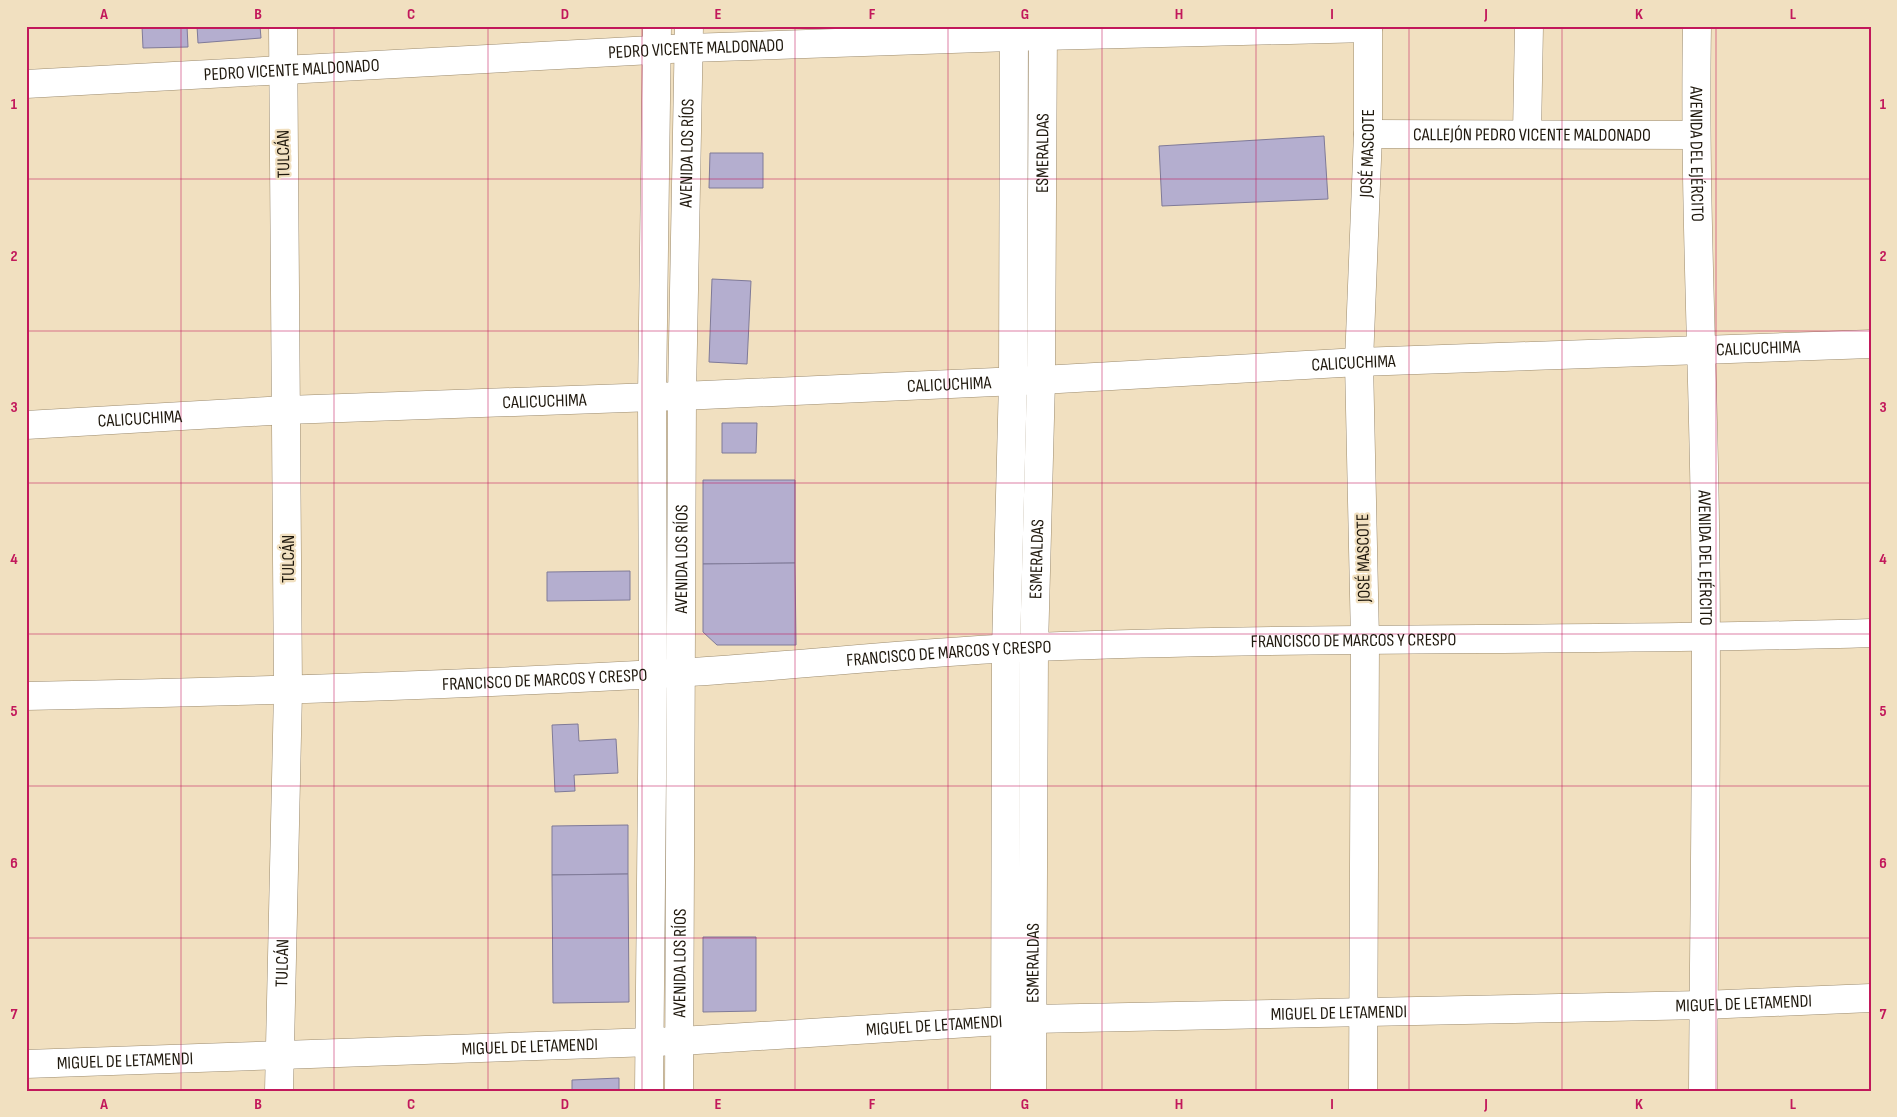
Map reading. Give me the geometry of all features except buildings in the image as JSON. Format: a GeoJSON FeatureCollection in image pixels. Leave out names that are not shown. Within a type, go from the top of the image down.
{"type":"FeatureCollection","features":[{"type":"Feature","properties":{"kind":"street","name":"TULCÁN"},"geometry":{"type":"LineString","coordinates":[[279,1091],[288,691],[283,26]]}},
{"type":"Feature","properties":{"kind":"street"},"geometry":{"type":"LineString","coordinates":[[1527,134],[1528,26]]}},
{"type":"Feature","properties":{"kind":"street","name":"AVENIDA DEL EJÉRCITO"},"geometry":{"type":"LineString","coordinates":[[1697,26],[1695,135],[1703,350],[1707,638],[1703,1091]]}},
{"type":"Feature","properties":{"kind":"street","name":"PEDRO VICENTE MALDONADO"},"geometry":{"type":"LineString","coordinates":[[26,84],[282,70],[657,38],[1368,27]]}},
{"type":"Feature","properties":{"kind":"street","name":"JOSÉ MASCOTE"},"geometry":{"type":"LineString","coordinates":[[1363,1091],[1365,640],[1359,362],[1368,134],[1368,27]]}},
{"type":"Feature","properties":{"kind":"street","name":"ESMERALDAS"},"geometry":{"type":"LineString","coordinates":[[1005,1091],[1006,649],[1013,381],[1014,31]]}},
{"type":"Feature","properties":{"kind":"street","name":"ESMERALDAS"},"geometry":{"type":"LineString","coordinates":[[1032,1091],[1034,648],[1041,380],[1043,31]]}},
{"type":"Feature","properties":{"kind":"street","name":"AVENIDA LOS RÍOS"},"geometry":{"type":"LineString","coordinates":[[680,1091],[682,396],[689,37]]}},
{"type":"Feature","properties":{"kind":"street","name":"AVENIDA LOS RÍOS"},"geometry":{"type":"LineString","coordinates":[[649,1091],[653,674],[652,397],[657,38]]}},
{"type":"Feature","properties":{"kind":"street","name":"CALLEJÓN PEDRO VICENTE MALDONADO"},"geometry":{"type":"LineString","coordinates":[[1368,134],[1695,135]]}},
{"type":"Feature","properties":{"kind":"street","name":"CALICUCHIMA"},"geometry":{"type":"LineString","coordinates":[[26,425],[287,410],[682,396],[1041,380],[1359,362],[1871,344]]}},
{"type":"Feature","properties":{"kind":"street","name":"FRANCISCO DE MARCOS Y CRESPO"},"geometry":{"type":"LineString","coordinates":[[26,696],[288,691],[653,674],[1034,648],[1365,640],[1707,638],[1871,633]]}},
{"type":"Feature","properties":{"kind":"street","name":"MIGUEL DE LETAMENDI"},"geometry":{"type":"LineString","coordinates":[[26,1064],[279,1053],[650,1040],[681,1041],[1033,1019],[1703,1005],[1871,998]]}}]}
